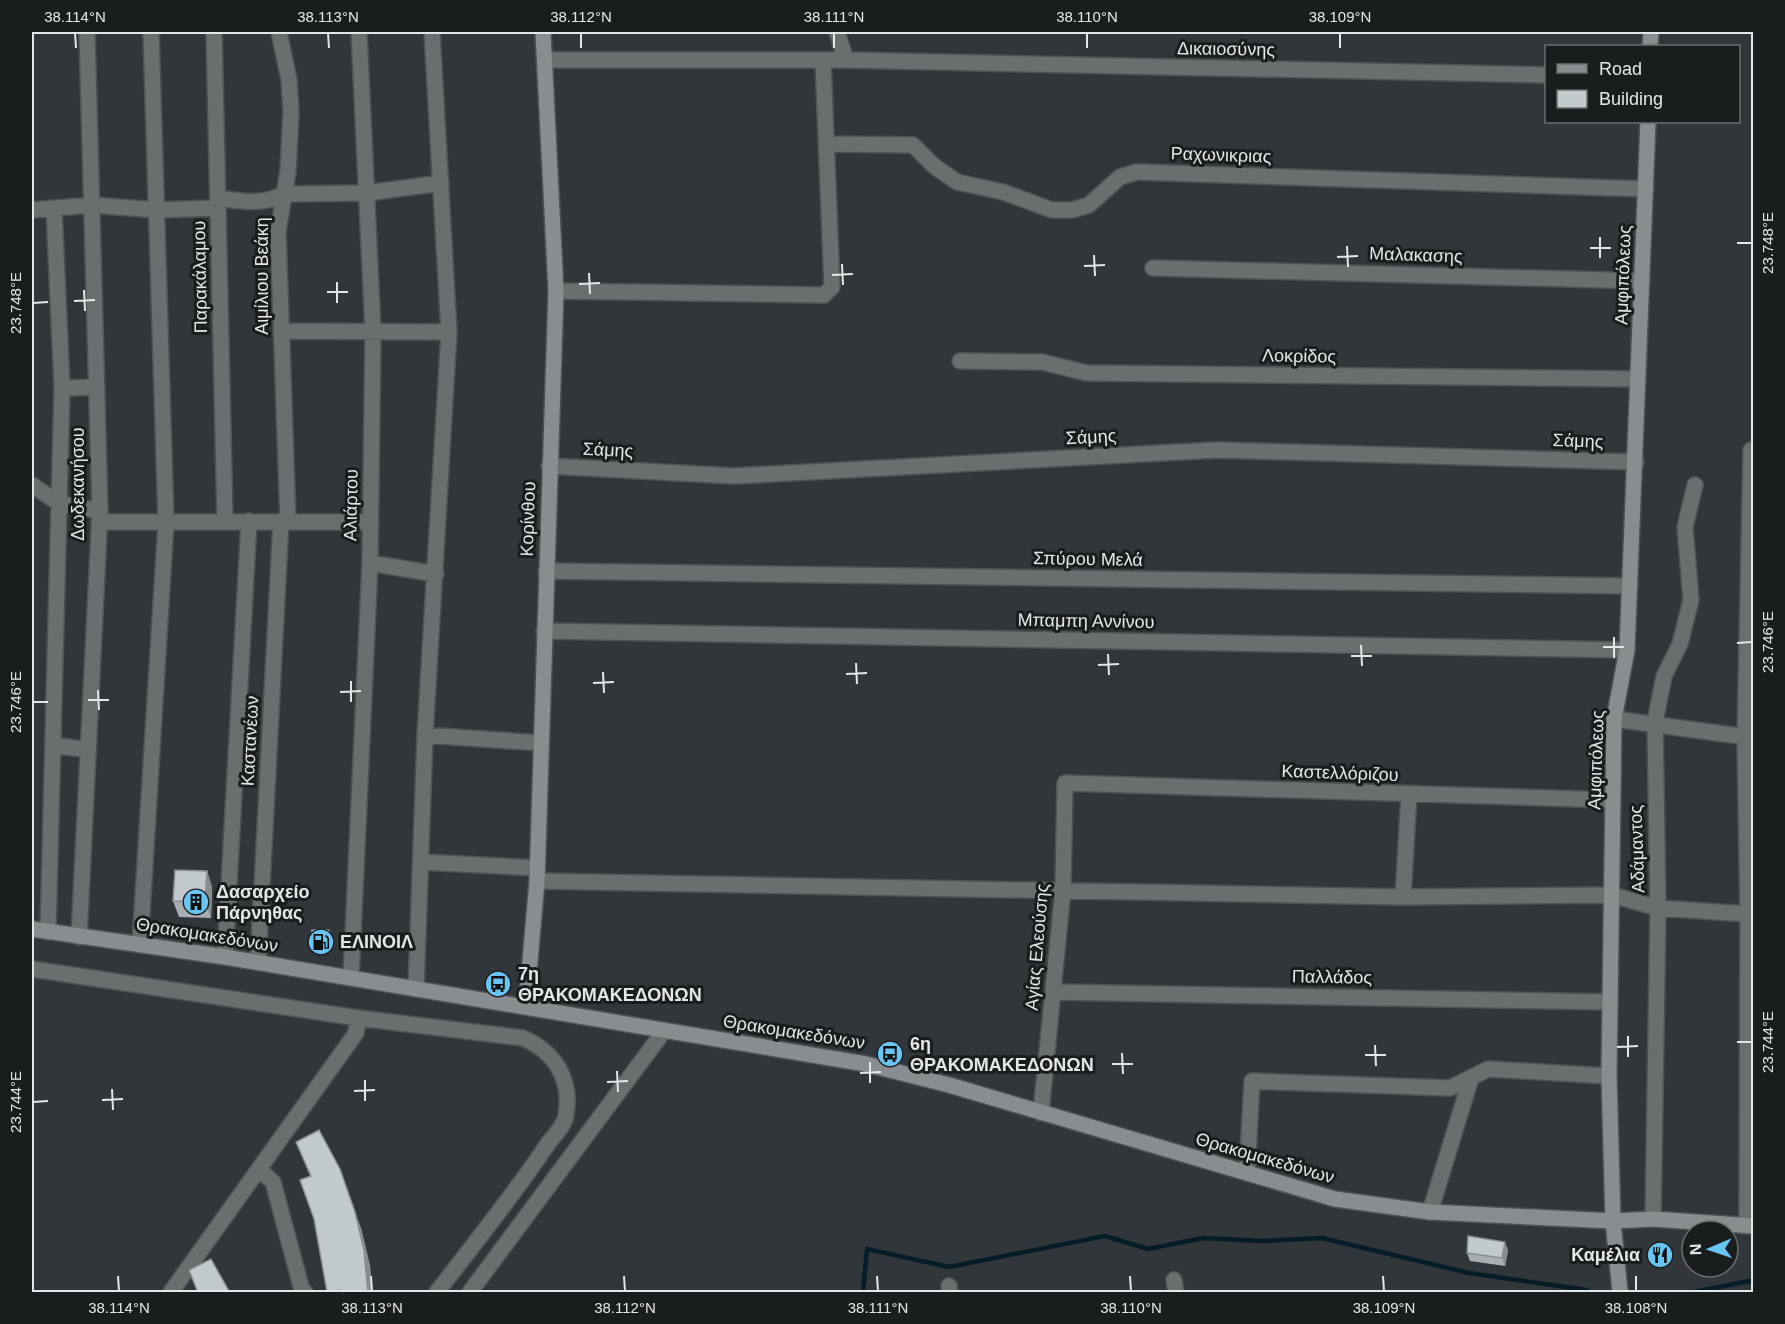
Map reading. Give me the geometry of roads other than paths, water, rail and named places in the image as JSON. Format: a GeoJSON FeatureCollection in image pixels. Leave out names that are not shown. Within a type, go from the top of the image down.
{"type":"FeatureCollection","features":[{"type":"Feature","properties":{"kind":"street","name":"Δωδεκανήσου"},"geometry":{"type":"LineString","coordinates":[[79,937],[99,516],[87,32]]}},
{"type":"Feature","properties":{"kind":"street"},"geometry":{"type":"LineString","coordinates":[[140,945],[166,522],[151,32]]}},
{"type":"Feature","properties":{"kind":"street","name":"Παρακάλαμου"},"geometry":{"type":"LineString","coordinates":[[214,32],[225,521]]}},
{"type":"Feature","properties":{"kind":"street","name":"Αιμίλιου Βεάκη"},"geometry":{"type":"LineString","coordinates":[[279,32],[289,80],[291,112],[288,171],[278,232],[284,521]]}},
{"type":"Feature","properties":{"kind":"street","name":"Αλιάρτου"},"geometry":{"type":"LineString","coordinates":[[351,978],[370,563],[373,331],[359,32]]}},
{"type":"Feature","properties":{"kind":"street"},"geometry":{"type":"LineString","coordinates":[[416,989],[425,735],[449,332],[432,32]]}},
{"type":"Feature","properties":{"kind":"street","name":"Κορίνθου"},"geometry":{"type":"LineString","coordinates":[[526,1007],[537,875],[556,291],[543,32]]}},
{"type":"Feature","properties":{"kind":"street"},"geometry":{"type":"LineString","coordinates":[[837,32],[846,60]]}},
{"type":"Feature","properties":{"kind":"street","name":"Δικαιοσύνης"},"geometry":{"type":"LineString","coordinates":[[545,60],[846,60],[1545,75]]}},
{"type":"Feature","properties":{"kind":"street"},"geometry":{"type":"LineString","coordinates":[[556,291],[826,294],[832,287],[823,60]]}},
{"type":"Feature","properties":{"kind":"street","name":"Αμφιπόλεως"},"geometry":{"type":"LineString","coordinates":[[1620,1293],[1612,1221],[1609,1076],[1614,719],[1627,650],[1648,123]]}},
{"type":"Feature","properties":{"kind":"street","name":"Ραχωνικριας"},"geometry":{"type":"LineString","coordinates":[[826,144],[913,146],[934,166],[957,182],[1003,192],[1041,207],[1064,210],[1089,205],[1120,177],[1137,172],[1646,189]]}},
{"type":"Feature","properties":{"kind":"street"},"geometry":{"type":"LineString","coordinates":[[32,210],[93,206],[157,210],[218,203],[260,203],[283,194],[367,193],[441,183]]}},
{"type":"Feature","properties":{"kind":"street","name":"Δωδεκανήσου"},"geometry":{"type":"LineString","coordinates":[[48,932],[62,388],[54,208]]}},
{"type":"Feature","properties":{"kind":"street","name":"Μαλακασης"},"geometry":{"type":"LineString","coordinates":[[1153,268],[1642,281]]}},
{"type":"Feature","properties":{"kind":"street"},"geometry":{"type":"LineString","coordinates":[[281,331],[449,332]]}},
{"type":"Feature","properties":{"kind":"street","name":"Λοκρίδος"},"geometry":{"type":"LineString","coordinates":[[960,361],[1042,362],[1087,373],[1638,379]]}},
{"type":"Feature","properties":{"kind":"street"},"geometry":{"type":"LineString","coordinates":[[62,388],[97,387]]}},
{"type":"Feature","properties":{"kind":"street","name":"Σάμης"},"geometry":{"type":"LineString","coordinates":[[549,466],[734,476],[1217,450],[1636,462]]}},
{"type":"Feature","properties":{"kind":"street"},"geometry":{"type":"LineString","coordinates":[[1750,1226],[1748,914],[1751,450]]}},
{"type":"Feature","properties":{"kind":"street"},"geometry":{"type":"LineString","coordinates":[[32,485],[60,504],[99,516],[166,522],[371,522]]}},
{"type":"Feature","properties":{"kind":"street","name":"Αδάμαντος"},"geometry":{"type":"LineString","coordinates":[[1653,1219],[1658,908],[1654,785],[1655,722],[1664,676],[1680,644],[1691,600],[1685,527],[1695,485]]}},
{"type":"Feature","properties":{"kind":"street"},"geometry":{"type":"LineString","coordinates":[[225,957],[249,521]]}},
{"type":"Feature","properties":{"kind":"street","name":"Καστανέων"},"geometry":{"type":"LineString","coordinates":[[258,962],[284,521]]}},
{"type":"Feature","properties":{"kind":"street"},"geometry":{"type":"LineString","coordinates":[[370,563],[436,574]]}},
{"type":"Feature","properties":{"kind":"street","name":"Σπύρου Μελά"},"geometry":{"type":"LineString","coordinates":[[546,571],[1630,586]]}},
{"type":"Feature","properties":{"kind":"street","name":"Μπαμπη Αννίνου"},"geometry":{"type":"LineString","coordinates":[[544,631],[1627,650]]}},
{"type":"Feature","properties":{"kind":"street"},"geometry":{"type":"LineString","coordinates":[[1614,719],[1655,722],[1749,738]]}},
{"type":"Feature","properties":{"kind":"street"},"geometry":{"type":"LineString","coordinates":[[425,735],[541,742]]}},
{"type":"Feature","properties":{"kind":"street"},"geometry":{"type":"LineString","coordinates":[[54,745],[88,750]]}},
{"type":"Feature","properties":{"kind":"street","name":"Καστελλόριζου"},"geometry":{"type":"LineString","coordinates":[[1065,783],[1613,800]]}},
{"type":"Feature","properties":{"kind":"street","name":"Αγίας Ελεούσης"},"geometry":{"type":"LineString","coordinates":[[1041,1113],[1063,889],[1065,783]]}},
{"type":"Feature","properties":{"kind":"street"},"geometry":{"type":"LineString","coordinates":[[1403,897],[1409,794]]}},
{"type":"Feature","properties":{"kind":"street"},"geometry":{"type":"LineString","coordinates":[[421,862],[537,875],[1403,897],[1612,895],[1658,908],[1748,914]]}},
{"type":"Feature","properties":{"kind":"street","name":"Θρακομακεδόνων"},"geometry":{"type":"LineString","coordinates":[[32,929],[258,962],[866,1064],[1335,1199],[1430,1212],[1612,1221],[1653,1219],[1750,1226]]}},
{"type":"Feature","properties":{"kind":"street"},"geometry":{"type":"LineString","coordinates":[[32,969],[358,1018],[523,1038],[544,1048],[553,1057],[566,1082],[566,1117],[535,1163],[436,1293]]}},
{"type":"Feature","properties":{"kind":"street","name":"Παλλάδος"},"geometry":{"type":"LineString","coordinates":[[1053,992],[1610,1002]]}},
{"type":"Feature","properties":{"kind":"street"},"geometry":{"type":"LineString","coordinates":[[171,1293],[356,1034],[358,1018]]}},
{"type":"Feature","properties":{"kind":"street"},"geometry":{"type":"LineString","coordinates":[[470,1293],[664,1031]]}},
{"type":"Feature","properties":{"kind":"street"},"geometry":{"type":"LineString","coordinates":[[1247,1173],[1252,1081],[1450,1088],[1488,1069],[1609,1076]]}},
{"type":"Feature","properties":{"kind":"street"},"geometry":{"type":"LineString","coordinates":[[1430,1212],[1471,1078]]}},
{"type":"Feature","properties":{"kind":"street"},"geometry":{"type":"LineString","coordinates":[[260,1170],[273,1182],[305,1293]]}},
{"type":"Feature","properties":{"kind":"waterway"},"geometry":{"type":"LineString","coordinates":[[863,1292],[867,1249],[949,1267],[1105,1236],[1148,1249],[1203,1238],[1262,1241],[1322,1238],[1469,1273],[1587,1290]]}},
{"type":"Feature","properties":{"kind":"waterway"},"geometry":{"type":"LineString","coordinates":[[1694,1292],[1754,1280]]}},
{"type":"Feature","properties":{"kind":"place","name":"Δασαρχείο Πάρνηθας"},"geometry":{"type":"Point","coordinates":[196,902]}},
{"type":"Feature","properties":{"kind":"place","name":"ΕΛΙΝΟΙΛ"},"geometry":{"type":"Point","coordinates":[321,942]}},
{"type":"Feature","properties":{"kind":"place","name":"7η ΘΡΑΚΟΜΑΚΕΔΟΝΩΝ"},"geometry":{"type":"Point","coordinates":[498,984]}},
{"type":"Feature","properties":{"kind":"place","name":"6η ΘΡΑΚΟΜΑΚΕΔΟΝΩΝ"},"geometry":{"type":"Point","coordinates":[890,1054]}},
{"type":"Feature","properties":{"kind":"place","name":"Καμέλια"},"geometry":{"type":"Point","coordinates":[1660,1255]}}]}
